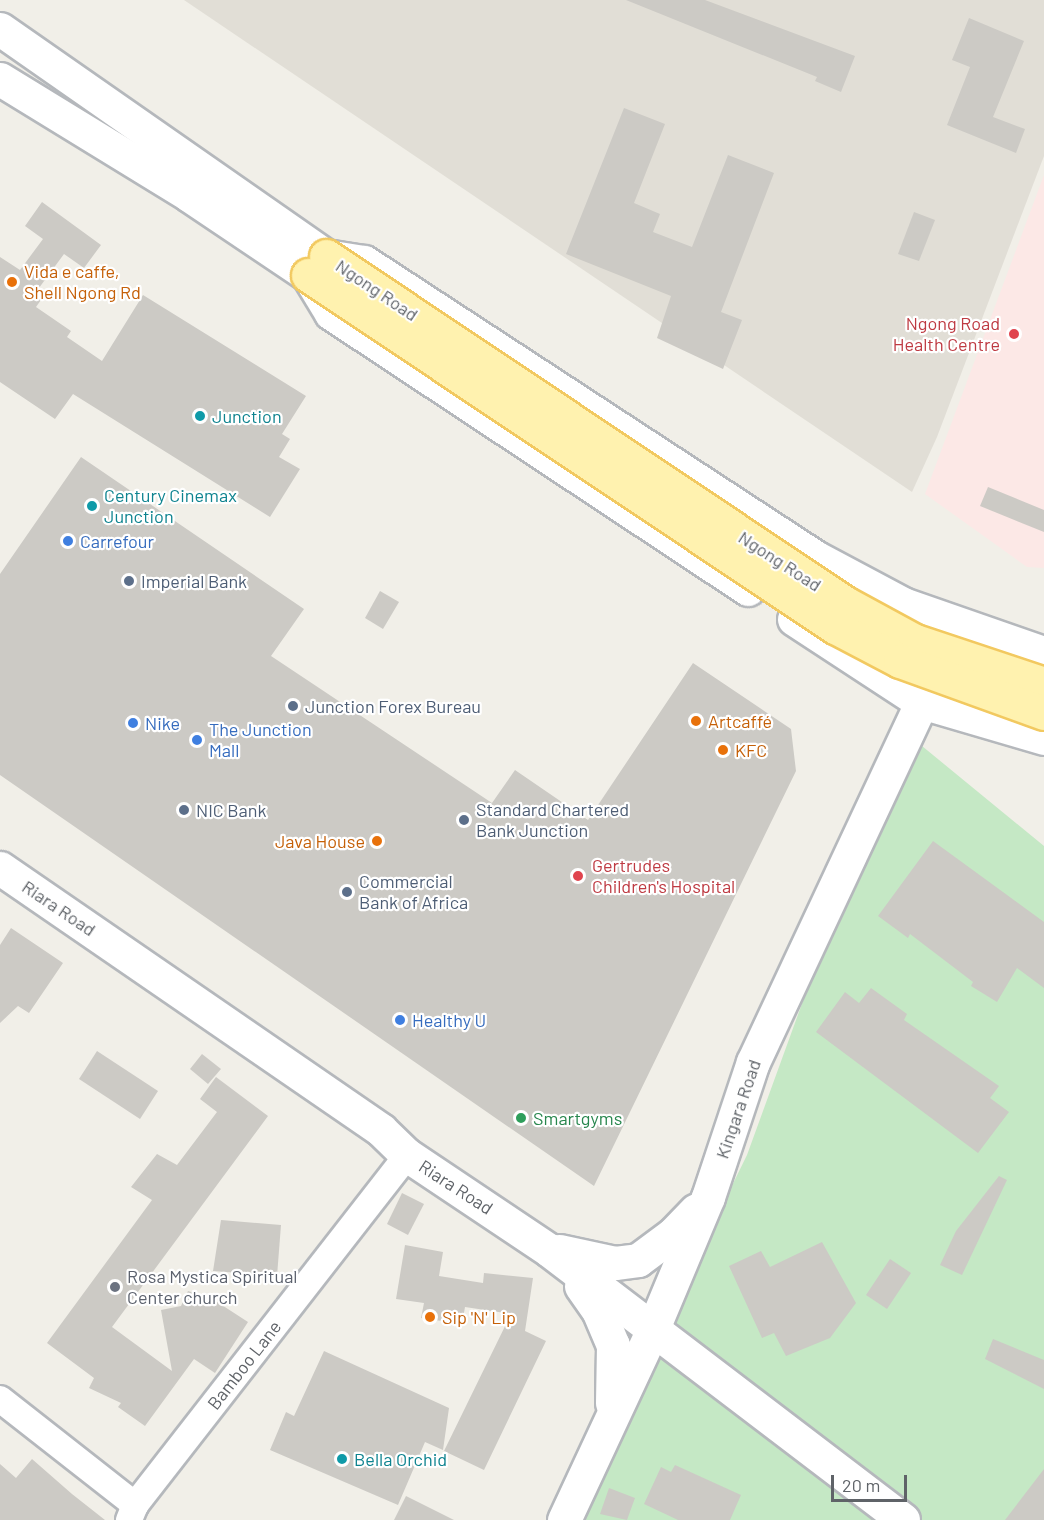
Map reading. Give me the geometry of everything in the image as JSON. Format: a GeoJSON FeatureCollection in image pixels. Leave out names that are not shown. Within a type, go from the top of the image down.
{"type":"FeatureCollection","features":[{"type":"Feature","properties":{"kind":"main road"},"geometry":{"type":"LineString","coordinates":[[0,30],[317,265]]}},
{"type":"Feature","properties":{"kind":"main road","name":"Ngong Road"},"geometry":{"type":"LineString","coordinates":[[0,79],[189,195],[317,265],[845,603],[915,641],[1044,684]]}},
{"type":"Feature","properties":{"kind":"main road","name":"Ngong Road"},"geometry":{"type":"LineString","coordinates":[[317,265],[364,262],[815,557],[903,604],[1044,653]]}},
{"type":"Feature","properties":{"kind":"main road","name":"Ngong Road"},"geometry":{"type":"LineString","coordinates":[[317,265],[331,313],[921,702],[1044,738]]}},
{"type":"Feature","properties":{"kind":"main road","name":"Ngong Road"},"geometry":{"type":"LineString","coordinates":[[317,265],[835,627],[900,661],[1044,714]]}},
{"type":"Feature","properties":{"kind":"main road","name":"Kingara Road"},"geometry":{"type":"LineString","coordinates":[[564,1520],[652,1331],[708,1197],[753,1062],[958,624]]}},
{"type":"Feature","properties":{"kind":"main road","name":"Riara Road"},"geometry":{"type":"LineString","coordinates":[[0,868],[381,1130],[407,1155],[554,1255],[903,1520]]}},
{"type":"Feature","properties":{"kind":"main road"},"geometry":{"type":"LineString","coordinates":[[554,1255],[615,1263],[638,1260],[673,1234],[708,1197]]}},
{"type":"Feature","properties":{"kind":"main road"},"geometry":{"type":"LineString","coordinates":[[554,1255],[608,1329],[614,1371],[612,1413]]}},
{"type":"Feature","properties":{"kind":"street","name":"Bamboo Lane"},"geometry":{"type":"LineString","coordinates":[[132,1512],[407,1155]]}},
{"type":"Feature","properties":{"kind":"street"},"geometry":{"type":"LineString","coordinates":[[0,1399],[132,1512]]}},
{"type":"Feature","properties":{"kind":"shaded area"},"geometry":{"type":"Polygon","coordinates":[[[184,0],[1044,0],[1044,156],[937,437],[912,492],[184,0]]]}},
{"type":"Feature","properties":{"kind":"shaded area","name":"Ngong Road Health Centre"},"geometry":{"type":"Polygon","coordinates":[[[1044,175],[1044,568],[1027,567],[925,494],[1044,175]]]}},
{"type":"Feature","properties":{"kind":"green space"},"geometry":{"type":"Polygon","coordinates":[[[922,746],[1044,846],[1044,1520],[574,1520],[641,1371],[747,1155],[812,976],[922,746]]]}},
{"type":"Feature","properties":{"kind":"building"},"geometry":{"type":"Polygon","coordinates":[[[626,0],[705,0],[855,56],[841,92],[815,81],[817,77],[626,0]]]}},
{"type":"Feature","properties":{"kind":"building"},"geometry":{"type":"Polygon","coordinates":[[[969,18],[1024,41],[993,117],[1025,129],[1016,153],[947,125],[970,67],[952,60],[969,18]]]}},
{"type":"Feature","properties":{"kind":"building"},"geometry":{"type":"Polygon","coordinates":[[[624,108],[665,124],[634,203],[660,214],[653,232],[692,247],[728,155],[774,173],[721,312],[742,320],[723,369],[657,338],[671,296],[566,254],[624,108]]]}},
{"type":"Feature","properties":{"kind":"building","name":"Junction"},"geometry":{"type":"Polygon","coordinates":[[[42,202],[101,245],[84,268],[64,254],[36,292],[43,297],[36,307],[71,331],[67,337],[102,361],[143,295],[306,396],[282,434],[290,439],[279,457],[300,469],[270,517],[73,394],[55,419],[0,382],[0,257],[20,270],[43,239],[25,226],[42,202]]]}},
{"type":"Feature","properties":{"kind":"building"},"geometry":{"type":"Polygon","coordinates":[[[914,212],[935,220],[919,261],[898,254],[914,212]]]}},
{"type":"Feature","properties":{"kind":"building","name":"The Junction Mall"},"geometry":{"type":"Polygon","coordinates":[[[81,457],[304,609],[271,656],[492,803],[515,770],[588,820],[693,663],[791,729],[796,771],[594,1186],[0,775],[0,574],[81,457]]]}},
{"type":"Feature","properties":{"kind":"building"},"geometry":{"type":"Polygon","coordinates":[[[988,487],[1044,510],[1044,532],[980,506],[988,487]]]}},
{"type":"Feature","properties":{"kind":"building"},"geometry":{"type":"Polygon","coordinates":[[[380,591],[399,602],[383,629],[365,618],[380,591]]]}},
{"type":"Feature","properties":{"kind":"building"},"geometry":{"type":"Polygon","coordinates":[[[933,841],[1044,922],[1044,988],[1017,968],[997,1002],[971,986],[973,982],[910,934],[908,938],[878,916],[933,841]]]}},
{"type":"Feature","properties":{"kind":"building"},"geometry":{"type":"Polygon","coordinates":[[[11,928],[63,963],[29,1013],[18,1006],[0,1023],[0,945],[11,928]]]}},
{"type":"Feature","properties":{"kind":"building"},"geometry":{"type":"Polygon","coordinates":[[[871,988],[907,1014],[904,1020],[999,1086],[990,1098],[1009,1112],[978,1153],[816,1032],[845,992],[859,1003],[871,988]]]}},
{"type":"Feature","properties":{"kind":"building"},"geometry":{"type":"Polygon","coordinates":[[[97,1051],[158,1091],[140,1119],[79,1079],[97,1051]]]}},
{"type":"Feature","properties":{"kind":"building"},"geometry":{"type":"Polygon","coordinates":[[[202,1054],[221,1069],[208,1084],[190,1069],[202,1054]]]}},
{"type":"Feature","properties":{"kind":"building"},"geometry":{"type":"Polygon","coordinates":[[[216,1077],[268,1116],[112,1327],[172,1371],[161,1310],[181,1306],[188,1291],[211,1298],[248,1322],[215,1373],[194,1359],[145,1426],[118,1407],[121,1403],[89,1388],[94,1378],[47,1343],[152,1200],[131,1187],[157,1154],[177,1165],[217,1112],[200,1099],[216,1077]]]}},
{"type":"Feature","properties":{"kind":"building"},"geometry":{"type":"Polygon","coordinates":[[[999,1176],[1007,1180],[962,1275],[940,1265],[956,1231],[999,1176]]]}},
{"type":"Feature","properties":{"kind":"building"},"geometry":{"type":"Polygon","coordinates":[[[402,1193],[424,1204],[408,1235],[387,1224],[402,1193]]]}},
{"type":"Feature","properties":{"kind":"building"},"geometry":{"type":"Polygon","coordinates":[[[221,1220],[281,1225],[277,1276],[213,1271],[221,1220]]]}},
{"type":"Feature","properties":{"kind":"building"},"geometry":{"type":"Polygon","coordinates":[[[822,1242],[856,1303],[830,1338],[786,1356],[774,1333],[762,1338],[729,1266],[761,1251],[770,1267],[822,1242]]]}},
{"type":"Feature","properties":{"kind":"building"},"geometry":{"type":"Polygon","coordinates":[[[405,1245],[443,1252],[439,1276],[483,1283],[484,1273],[533,1278],[525,1331],[546,1341],[484,1470],[444,1451],[511,1314],[465,1307],[462,1324],[421,1318],[424,1303],[396,1299],[405,1245]]]}},
{"type":"Feature","properties":{"kind":"building"},"geometry":{"type":"Polygon","coordinates":[[[890,1259],[911,1273],[887,1309],[866,1295],[890,1259]]]}},
{"type":"Feature","properties":{"kind":"building"},"geometry":{"type":"Polygon","coordinates":[[[993,1339],[1044,1360],[1044,1389],[985,1359],[993,1339]]]}},
{"type":"Feature","properties":{"kind":"building"},"geometry":{"type":"Polygon","coordinates":[[[324,1351],[449,1408],[443,1450],[425,1442],[398,1505],[270,1450],[286,1412],[294,1416],[324,1351]]]}},
{"type":"Feature","properties":{"kind":"building"},"geometry":{"type":"Polygon","coordinates":[[[32,1459],[105,1520],[0,1520],[0,1464],[16,1478],[32,1459]]]}},
{"type":"Feature","properties":{"kind":"building"},"geometry":{"type":"Polygon","coordinates":[[[675,1465],[741,1495],[730,1520],[678,1520],[644,1504],[661,1467],[671,1472],[675,1465]]]}},
{"type":"Feature","properties":{"kind":"building"},"geometry":{"type":"Polygon","coordinates":[[[1044,1469],[1044,1520],[1005,1520],[1044,1469]]]}},
{"type":"Feature","properties":{"kind":"building"},"geometry":{"type":"Polygon","coordinates":[[[609,1488],[635,1498],[627,1520],[600,1514],[609,1488]]]}},
{"type":"Feature","properties":{"kind":"building","name":"Bella Orchid"},"geometry":{"type":"Polygon","coordinates":[[[406,1496],[454,1520],[394,1520],[406,1496]]]}},
{"type":"Feature","properties":{"kind":"place","name":"Vida e caffe, Shell Ngong Rd"},"geometry":{"type":"Point","coordinates":[12,282]}},
{"type":"Feature","properties":{"kind":"place","name":"Ngong Road Health Centre"},"geometry":{"type":"Point","coordinates":[1014,334]}},
{"type":"Feature","properties":{"kind":"place","name":"Junction"},"geometry":{"type":"Point","coordinates":[200,416]}},
{"type":"Feature","properties":{"kind":"place","name":"Century Cinemax Junction"},"geometry":{"type":"Point","coordinates":[92,506]}},
{"type":"Feature","properties":{"kind":"place","name":"Carrefour"},"geometry":{"type":"Point","coordinates":[68,541]}},
{"type":"Feature","properties":{"kind":"place","name":"Imperial Bank"},"geometry":{"type":"Point","coordinates":[129,581]}},
{"type":"Feature","properties":{"kind":"place","name":"Junction Forex Bureau"},"geometry":{"type":"Point","coordinates":[293,706]}},
{"type":"Feature","properties":{"kind":"place","name":"Artcaffé"},"geometry":{"type":"Point","coordinates":[696,721]}},
{"type":"Feature","properties":{"kind":"place","name":"Nike"},"geometry":{"type":"Point","coordinates":[133,723]}},
{"type":"Feature","properties":{"kind":"place","name":"The Junction Mall"},"geometry":{"type":"Point","coordinates":[197,740]}},
{"type":"Feature","properties":{"kind":"place","name":"KFC"},"geometry":{"type":"Point","coordinates":[723,750]}},
{"type":"Feature","properties":{"kind":"place","name":"NIC Bank"},"geometry":{"type":"Point","coordinates":[184,810]}},
{"type":"Feature","properties":{"kind":"place","name":"Standard Chartered Bank Junction"},"geometry":{"type":"Point","coordinates":[464,820]}},
{"type":"Feature","properties":{"kind":"place","name":"Java House"},"geometry":{"type":"Point","coordinates":[377,841]}},
{"type":"Feature","properties":{"kind":"place","name":"Gertrudes Children's Hospital"},"geometry":{"type":"Point","coordinates":[578,876]}},
{"type":"Feature","properties":{"kind":"place","name":"Commercial Bank of Africa"},"geometry":{"type":"Point","coordinates":[347,892]}},
{"type":"Feature","properties":{"kind":"place","name":"Healthy U"},"geometry":{"type":"Point","coordinates":[400,1020]}},
{"type":"Feature","properties":{"kind":"place","name":"Smartgyms"},"geometry":{"type":"Point","coordinates":[521,1118]}},
{"type":"Feature","properties":{"kind":"place","name":"Rosa Mystica Spiritual Center church"},"geometry":{"type":"Point","coordinates":[115,1287]}},
{"type":"Feature","properties":{"kind":"place","name":"Sip 'N' Lip"},"geometry":{"type":"Point","coordinates":[430,1317]}},
{"type":"Feature","properties":{"kind":"place","name":"Bella Orchid"},"geometry":{"type":"Point","coordinates":[342,1459]}}]}
